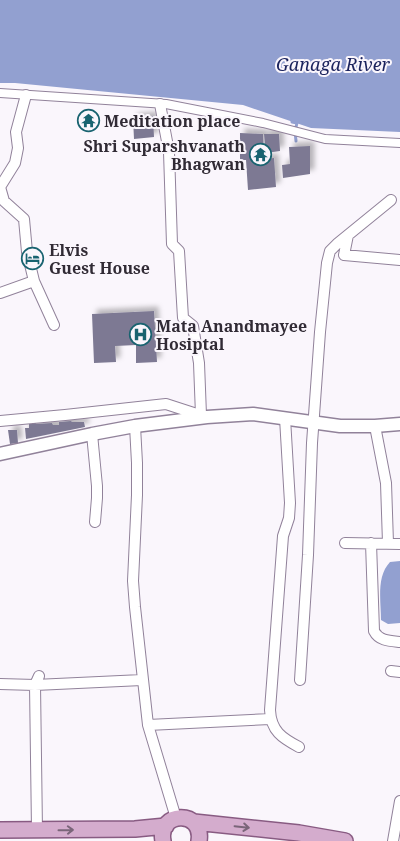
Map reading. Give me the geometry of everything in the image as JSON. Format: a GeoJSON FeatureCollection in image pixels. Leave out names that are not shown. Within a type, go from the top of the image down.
{"type":"FeatureCollection","features":[{"type":"Feature","properties":{"kind":"main road"},"geometry":{"type":"LineString","coordinates":[[0,830],[168,828],[182,817],[188,818],[198,827],[200,833],[199,841]]}},
{"type":"Feature","properties":{"kind":"main road"},"geometry":{"type":"LineString","coordinates":[[194,822],[299,833],[345,841]]}},
{"type":"Feature","properties":{"kind":"street"},"geometry":{"type":"LineString","coordinates":[[0,93],[160,104],[263,123],[325,138],[400,144]]}},
{"type":"Feature","properties":{"kind":"street"},"geometry":{"type":"LineString","coordinates":[[26,95],[16,132],[18,148],[15,163],[0,187],[4,201],[24,219],[27,252],[34,281],[54,325]]}},
{"type":"Feature","properties":{"kind":"street"},"geometry":{"type":"LineString","coordinates":[[160,104],[169,152],[172,244],[179,251],[183,318],[192,326],[196,344],[204,416]]}},
{"type":"Feature","properties":{"kind":"street"},"geometry":{"type":"LineString","coordinates":[[300,680],[308,555],[313,422],[327,263],[330,251],[390,200]]}},
{"type":"Feature","properties":{"kind":"street"},"geometry":{"type":"LineString","coordinates":[[348,235],[344,255],[400,260]]}},
{"type":"Feature","properties":{"kind":"street"},"geometry":{"type":"LineString","coordinates":[[0,293],[34,281]]}},
{"type":"Feature","properties":{"kind":"street"},"geometry":{"type":"LineString","coordinates":[[0,421],[166,404],[204,416]]}},
{"type":"Feature","properties":{"kind":"street"},"geometry":{"type":"LineString","coordinates":[[0,454],[92,434],[204,416],[253,414],[340,426],[400,424]]}},
{"type":"Feature","properties":{"kind":"street"},"geometry":{"type":"LineString","coordinates":[[285,418],[290,510],[283,536],[270,694],[270,719],[280,736],[299,747]]}},
{"type":"Feature","properties":{"kind":"street"},"geometry":{"type":"LineString","coordinates":[[135,426],[137,495],[133,581],[148,725],[168,828]]}},
{"type":"Feature","properties":{"kind":"street"},"geometry":{"type":"LineString","coordinates":[[375,426],[386,483],[388,543]]}},
{"type":"Feature","properties":{"kind":"street"},"geometry":{"type":"LineString","coordinates":[[92,434],[97,486],[95,522]]}},
{"type":"Feature","properties":{"kind":"street"},"geometry":{"type":"LineString","coordinates":[[345,543],[400,544]]}},
{"type":"Feature","properties":{"kind":"street"},"geometry":{"type":"LineString","coordinates":[[371,543],[374,631],[378,637],[384,640],[400,642]]}},
{"type":"Feature","properties":{"kind":"street"},"geometry":{"type":"LineString","coordinates":[[0,684],[37,680],[142,680]]}},
{"type":"Feature","properties":{"kind":"street"},"geometry":{"type":"LineString","coordinates":[[37,680],[37,830]]}},
{"type":"Feature","properties":{"kind":"street"},"geometry":{"type":"LineString","coordinates":[[148,725],[270,719]]}},
{"type":"Feature","properties":{"kind":"street"},"geometry":{"type":"LineString","coordinates":[[393,841],[400,801]]}},
{"type":"Feature","properties":{"kind":"water","name":"Ganaga River"},"geometry":{"type":"Polygon","coordinates":[[[0,0],[400,0],[400,132],[311,128],[243,105],[0,83],[0,0]]]}},
{"type":"Feature","properties":{"kind":"water"},"geometry":{"type":"Polygon","coordinates":[[[400,561],[400,623],[388,624],[381,620],[381,582],[390,562],[400,561]]]}},
{"type":"Feature","properties":{"kind":"building"},"geometry":{"type":"Polygon","coordinates":[[[153,116],[154,137],[134,139],[133,118],[153,116]]]}},
{"type":"Feature","properties":{"kind":"building"},"geometry":{"type":"Polygon","coordinates":[[[240,133],[263,134],[264,159],[274,158],[276,187],[248,190],[246,160],[240,160],[240,133]]]}},
{"type":"Feature","properties":{"kind":"building"},"geometry":{"type":"Polygon","coordinates":[[[264,134],[279,134],[280,151],[266,153],[264,134]]]}},
{"type":"Feature","properties":{"kind":"building"},"geometry":{"type":"Polygon","coordinates":[[[310,146],[310,174],[283,178],[282,165],[290,164],[289,147],[310,146]]]}},
{"type":"Feature","properties":{"kind":"building"},"geometry":{"type":"Polygon","coordinates":[[[154,311],[157,362],[136,363],[136,345],[115,346],[116,362],[94,363],[92,314],[154,311]]]}},
{"type":"Feature","properties":{"kind":"building"},"geometry":{"type":"Polygon","coordinates":[[[29,422],[59,425],[59,422],[84,422],[85,427],[26,439],[25,428],[29,428],[29,422]]]}},
{"type":"Feature","properties":{"kind":"building"},"geometry":{"type":"Polygon","coordinates":[[[8,430],[17,430],[18,443],[10,444],[8,430]]]}},
{"type":"Feature","properties":{"kind":"waterway"},"geometry":{"type":"LineString","coordinates":[[292,118],[292,122],[297,123],[295,131],[296,141]]}},
{"type":"Feature","properties":{"kind":"place","name":"Meditation place"},"geometry":{"type":"Point","coordinates":[88,121]}},
{"type":"Feature","properties":{"kind":"place","name":"Shri Suparshvanath Bhagwan"},"geometry":{"type":"Point","coordinates":[261,155]}},
{"type":"Feature","properties":{"kind":"place","name":"Elvis Guest House"},"geometry":{"type":"Point","coordinates":[33,259]}},
{"type":"Feature","properties":{"kind":"place","name":"Mata Anandmayee Hosiptal"},"geometry":{"type":"Point","coordinates":[140,335]}}]}
